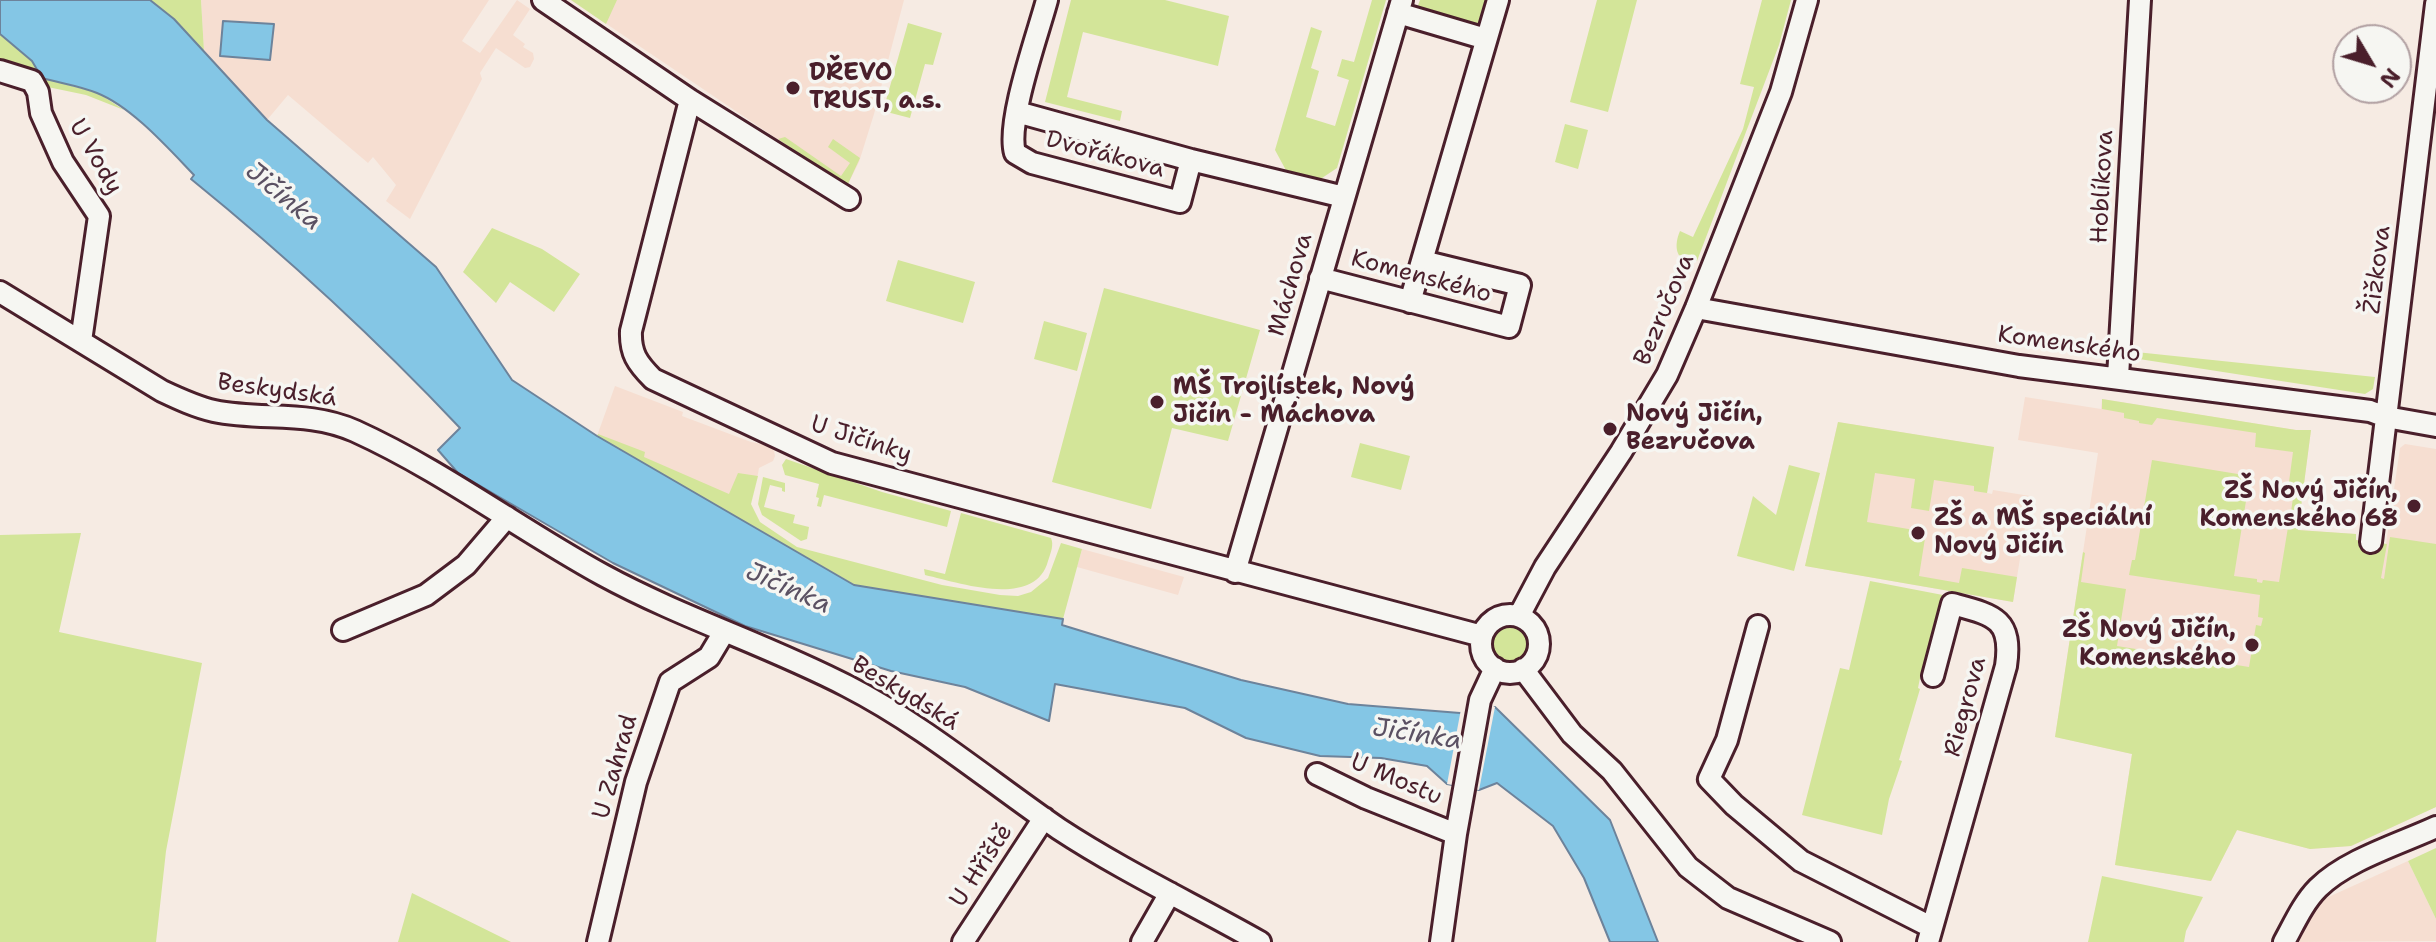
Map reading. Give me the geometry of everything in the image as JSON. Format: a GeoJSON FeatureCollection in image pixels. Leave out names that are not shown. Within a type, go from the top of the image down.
{"type":"FeatureCollection","features":[{"type":"Feature","properties":{"kind":"street"},"geometry":{"type":"LineString","coordinates":[[543,0],[690,100],[849,199]]}},
{"type":"Feature","properties":{"kind":"street","name":"Dvořákova"},"geometry":{"type":"LineString","coordinates":[[1047,0],[1017,112],[1012,143],[1015,153],[1032,163],[1180,202],[1191,160]]}},
{"type":"Feature","properties":{"kind":"street"},"geometry":{"type":"LineString","coordinates":[[1410,302],[1498,0]]}},
{"type":"Feature","properties":{"kind":"street","name":"Bezručova"},"geometry":{"type":"LineString","coordinates":[[1519,616],[1545,567],[1621,452],[1667,375],[1781,92],[1807,0]]}},
{"type":"Feature","properties":{"kind":"street","name":"Hoblíkova"},"geometry":{"type":"LineString","coordinates":[[2118,377],[2140,0]]}},
{"type":"Feature","properties":{"kind":"street","name":"Žižkova"},"geometry":{"type":"LineString","coordinates":[[2371,542],[2436,4]]}},
{"type":"Feature","properties":{"kind":"street","name":"Máchova"},"geometry":{"type":"LineString","coordinates":[[1235,572],[1400,7],[1486,39]]}},
{"type":"Feature","properties":{"kind":"street","name":"U Vody"},"geometry":{"type":"LineString","coordinates":[[0,71],[32,81],[38,92],[41,113],[63,162],[99,216],[81,341]]}},
{"type":"Feature","properties":{"kind":"street","name":"U Jičínky"},"geometry":{"type":"LineString","coordinates":[[690,100],[631,331],[630,346],[635,361],[653,379],[832,463],[1482,636]]}},
{"type":"Feature","properties":{"kind":"street","name":"Dvořákova"},"geometry":{"type":"LineString","coordinates":[[1017,112],[1191,160],[1344,197]]}},
{"type":"Feature","properties":{"kind":"street","name":"Komenského"},"geometry":{"type":"LineString","coordinates":[[1320,278],[1509,327],[1520,285],[1422,261]]}},
{"type":"Feature","properties":{"kind":"street","name":"Beskydská"},"geometry":{"type":"LineString","coordinates":[[0,292],[162,391],[187,402],[215,411],[316,419],[353,430],[392,449],[606,577],[846,686],[885,708],[1112,861],[1260,942]]}},
{"type":"Feature","properties":{"kind":"street","name":"Komenského"},"geometry":{"type":"LineString","coordinates":[[1696,308],[2019,366],[2370,411],[2436,426]]}},
{"type":"Feature","properties":{"kind":"street"},"geometry":{"type":"LineString","coordinates":[[343,630],[426,595],[466,565],[507,517]]}},
{"type":"Feature","properties":{"kind":"street","name":"Riegrova"},"geometry":{"type":"LineString","coordinates":[[1758,626],[1727,740],[1709,779],[1734,805],[1801,861],[1930,934],[2006,666],[2007,633],[1985,613],[1952,604],[1933,676]]}},
{"type":"Feature","properties":{"kind":"street"},"geometry":{"type":"LineString","coordinates":[[1519,616],[1534,628],[1539,641],[1534,660],[1523,669],[1509,672],[1495,668],[1483,654],[1482,636],[1496,618],[1519,616]]}},
{"type":"Feature","properties":{"kind":"street","name":"U Zahrad"},"geometry":{"type":"LineString","coordinates":[[598,942],[636,782],[670,682],[709,657],[724,632]]}},
{"type":"Feature","properties":{"kind":"street"},"geometry":{"type":"LineString","coordinates":[[1441,942],[1463,787],[1480,700],[1495,668]]}},
{"type":"Feature","properties":{"kind":"street"},"geometry":{"type":"LineString","coordinates":[[1523,669],[1572,734],[1612,771],[1688,867],[1728,898],[1830,942]]}},
{"type":"Feature","properties":{"kind":"street","name":"U Mostu"},"geometry":{"type":"LineString","coordinates":[[1317,774],[1366,798],[1456,834]]}},
{"type":"Feature","properties":{"kind":"street","name":"U Hřiště"},"geometry":{"type":"LineString","coordinates":[[963,942],[1044,818]]}},
{"type":"Feature","properties":{"kind":"street"},"geometry":{"type":"LineString","coordinates":[[2284,942],[2299,914],[2318,889],[2340,871],[2436,827]]}},
{"type":"Feature","properties":{"kind":"street"},"geometry":{"type":"LineString","coordinates":[[1142,942],[1170,893]]}},
{"type":"Feature","properties":{"kind":"shaded area"},"geometry":{"type":"Polygon","coordinates":[[[201,0],[489,0],[462,41],[480,53],[517,0],[530,9],[513,35],[533,53],[534,59],[530,67],[525,68],[496,48],[480,73],[482,79],[410,219],[386,201],[396,185],[373,157],[368,163],[288,95],[267,120],[204,51],[201,0]]]}},
{"type":"Feature","properties":{"kind":"shaded area","name":"DŘEVO TRUST, a.s."},"geometry":{"type":"Polygon","coordinates":[[[571,0],[904,0],[874,114],[859,162],[847,186],[571,0]]]}},
{"type":"Feature","properties":{"kind":"shaded area"},"geometry":{"type":"Polygon","coordinates":[[[615,386],[683,412],[682,416],[751,442],[773,446],[773,461],[759,468],[757,479],[734,515],[597,436],[615,386]]]}},
{"type":"Feature","properties":{"kind":"shaded area","name":"ZŠ Nový Jičín, Komenského"},"geometry":{"type":"Polygon","coordinates":[[[2025,397],[2101,409],[2102,399],[2311,430],[2298,530],[2356,534],[2356,540],[2386,544],[2400,448],[2405,444],[2436,449],[2436,807],[2351,846],[2310,849],[2237,830],[2211,881],[2115,865],[2132,754],[2055,737],[2098,453],[2018,440],[2025,397]]]}},
{"type":"Feature","properties":{"kind":"shaded area","name":"ZŠ a MŠ speciální Nový Jičín"},"geometry":{"type":"Polygon","coordinates":[[[1838,422],[1994,447],[1987,493],[1992,494],[1993,490],[2030,496],[2013,602],[1805,566],[1838,422]]]}},
{"type":"Feature","properties":{"kind":"shaded area"},"geometry":{"type":"Polygon","coordinates":[[[1082,549],[1184,577],[1178,595],[1077,567],[1082,549]]]}},
{"type":"Feature","properties":{"kind":"shaded area"},"geometry":{"type":"Polygon","coordinates":[[[2408,861],[2436,919],[2436,941],[2295,942],[2313,911],[2324,899],[2408,861]]]}},
{"type":"Feature","properties":{"kind":"green space"},"geometry":{"type":"Polygon","coordinates":[[[150,0],[201,0],[204,51],[174,19],[150,0]]]}},
{"type":"Feature","properties":{"kind":"green space"},"geometry":{"type":"Polygon","coordinates":[[[571,0],[617,0],[606,24],[571,0]]]}},
{"type":"Feature","properties":{"kind":"green space"},"geometry":{"type":"Polygon","coordinates":[[[1071,0],[1165,0],[1229,16],[1218,66],[1083,32],[1067,97],[1122,111],[1120,121],[1045,102],[1071,0]]]}},
{"type":"Feature","properties":{"kind":"green space"},"geometry":{"type":"Polygon","coordinates":[[[1372,0],[1386,0],[1337,168],[1319,180],[1288,174],[1275,150],[1311,27],[1322,31],[1311,68],[1319,71],[1306,117],[1335,126],[1349,80],[1337,76],[1342,59],[1354,62],[1372,0]]]}},
{"type":"Feature","properties":{"kind":"green space"},"geometry":{"type":"Polygon","coordinates":[[[1420,0],[1489,0],[1481,27],[1417,8],[1420,0]]]}},
{"type":"Feature","properties":{"kind":"green space"},"geometry":{"type":"Polygon","coordinates":[[[1597,0],[1637,0],[1608,112],[1570,102],[1597,0]]]}},
{"type":"Feature","properties":{"kind":"green space"},"geometry":{"type":"Polygon","coordinates":[[[1762,0],[1791,0],[1779,45],[1697,261],[1684,260],[1677,248],[1680,231],[1693,237],[1743,129],[1754,87],[1740,84],[1762,0]]]}},
{"type":"Feature","properties":{"kind":"green space"},"geometry":{"type":"Polygon","coordinates":[[[908,23],[942,33],[933,65],[925,64],[910,118],[883,111],[908,23]]]}},
{"type":"Feature","properties":{"kind":"green space"},"geometry":{"type":"Polygon","coordinates":[[[0,34],[32,61],[42,78],[98,93],[124,110],[86,95],[43,86],[0,59],[0,34]]]}},
{"type":"Feature","properties":{"kind":"green space"},"geometry":{"type":"Polygon","coordinates":[[[1565,124],[1588,130],[1578,169],[1555,162],[1565,124]]]}},
{"type":"Feature","properties":{"kind":"green space"},"geometry":{"type":"Polygon","coordinates":[[[785,137],[841,176],[850,163],[828,147],[833,139],[860,158],[847,186],[778,139],[785,137]]]}},
{"type":"Feature","properties":{"kind":"green space"},"geometry":{"type":"Polygon","coordinates":[[[492,228],[542,249],[580,274],[554,312],[510,282],[496,303],[463,272],[492,228]]]}},
{"type":"Feature","properties":{"kind":"green space"},"geometry":{"type":"Polygon","coordinates":[[[898,260],[975,282],[963,323],[886,301],[898,260]]]}},
{"type":"Feature","properties":{"kind":"green space","name":"MŠ Trojlístek, Nový Jičín - Máchova"},"geometry":{"type":"Polygon","coordinates":[[[1104,288],[1260,330],[1228,441],[1172,428],[1151,509],[1052,482],[1104,288]]]}},
{"type":"Feature","properties":{"kind":"green space"},"geometry":{"type":"Polygon","coordinates":[[[1044,321],[1087,333],[1077,371],[1034,359],[1044,321]]]}},
{"type":"Feature","properties":{"kind":"green space"},"geometry":{"type":"Polygon","coordinates":[[[2136,352],[2375,377],[2373,389],[2365,394],[2139,359],[2136,352]]]}},
{"type":"Feature","properties":{"kind":"green space","name":"ZŠ Nový Jičín, Komenského"},"geometry":{"type":"Polygon","coordinates":[[[2102,399],[2311,430],[2298,530],[2356,534],[2356,540],[2387,544],[2381,578],[2384,579],[2390,537],[2436,544],[2436,807],[2351,846],[2310,849],[2237,830],[2211,881],[2115,865],[2132,754],[2055,737],[2083,552],[2081,582],[2126,589],[2117,646],[2249,667],[2256,625],[2261,626],[2263,618],[2258,617],[2260,595],[2129,575],[2132,560],[2135,560],[2152,460],[2250,476],[2234,576],[2257,579],[2262,583],[2263,580],[2279,582],[2290,515],[2296,514],[2291,512],[2295,483],[2289,482],[2293,452],[2255,447],[2256,433],[2157,418],[2152,425],[2139,423],[2124,418],[2124,413],[2102,409],[2102,399]]]}},
{"type":"Feature","properties":{"kind":"green space","name":"ZŠ a MŠ speciální Nový Jičín"},"geometry":{"type":"Polygon","coordinates":[[[1838,422],[1994,447],[1987,493],[1974,491],[1974,486],[1934,480],[1929,511],[1911,508],[1915,479],[1875,473],[1867,522],[1926,532],[1919,576],[1959,583],[1962,568],[2017,577],[2013,602],[1805,566],[1838,422]]]}},
{"type":"Feature","properties":{"kind":"green space"},"geometry":{"type":"Polygon","coordinates":[[[598,434],[645,452],[644,457],[729,494],[738,473],[758,476],[751,504],[760,522],[797,547],[942,585],[1018,596],[1031,592],[1048,578],[1061,543],[1082,549],[1063,619],[855,585],[598,434]]]}},
{"type":"Feature","properties":{"kind":"green space"},"geometry":{"type":"Polygon","coordinates":[[[1360,443],[1410,456],[1401,490],[1351,477],[1360,443]]]}},
{"type":"Feature","properties":{"kind":"green space"},"geometry":{"type":"Polygon","coordinates":[[[786,459],[882,492],[951,511],[947,527],[824,495],[821,507],[817,506],[819,484],[785,475],[782,465],[786,459]]]}},
{"type":"Feature","properties":{"kind":"green space"},"geometry":{"type":"Polygon","coordinates":[[[1789,465],[1820,473],[1794,571],[1737,556],[1753,496],[1776,515],[1789,465]]]}},
{"type":"Feature","properties":{"kind":"green space"},"geometry":{"type":"Polygon","coordinates":[[[763,477],[785,483],[785,492],[770,485],[764,507],[795,515],[793,523],[809,527],[807,539],[801,541],[762,515],[758,504],[763,477]]]}},
{"type":"Feature","properties":{"kind":"green space"},"geometry":{"type":"Polygon","coordinates":[[[961,513],[1051,538],[1051,552],[1040,576],[1028,585],[995,589],[925,575],[924,569],[945,574],[961,513]]]}},
{"type":"Feature","properties":{"kind":"green space"},"geometry":{"type":"Polygon","coordinates":[[[81,533],[59,632],[202,663],[166,851],[156,942],[0,942],[0,535],[81,533]]]}},
{"type":"Feature","properties":{"kind":"green space"},"geometry":{"type":"Polygon","coordinates":[[[1870,581],[1948,596],[1927,674],[1921,673],[1920,689],[1899,760],[1902,761],[1889,799],[1882,835],[1802,815],[1840,668],[1849,670],[1870,581]]]}},
{"type":"Feature","properties":{"kind":"green space"},"geometry":{"type":"Polygon","coordinates":[[[1510,623],[1525,629],[1531,644],[1525,659],[1510,665],[1495,659],[1489,644],[1495,629],[1510,623]]]}},
{"type":"Feature","properties":{"kind":"green space"},"geometry":{"type":"Polygon","coordinates":[[[2436,848],[2436,919],[2408,861],[2436,848]]]}},
{"type":"Feature","properties":{"kind":"green space"},"geometry":{"type":"Polygon","coordinates":[[[2102,876],[2203,897],[2186,931],[2184,942],[2088,942],[2102,876]]]}},
{"type":"Feature","properties":{"kind":"green space"},"geometry":{"type":"Polygon","coordinates":[[[412,893],[511,942],[398,942],[412,893]]]}},
{"type":"Feature","properties":{"kind":"water","name":"Jičínka"},"geometry":{"type":"Polygon","coordinates":[[[0,0],[150,0],[174,19],[267,120],[436,267],[512,380],[597,436],[854,585],[1063,619],[1062,625],[1241,680],[1348,704],[1460,713],[1495,707],[1610,820],[1658,942],[1610,942],[1584,878],[1553,826],[1497,783],[1479,790],[1447,784],[1427,766],[1381,758],[1320,756],[1246,738],[1185,708],[1055,684],[1049,721],[965,687],[891,671],[745,626],[613,563],[458,473],[438,450],[460,428],[330,299],[191,179],[194,175],[136,118],[97,93],[42,78],[32,61],[0,34],[0,0]]]}},
{"type":"Feature","properties":{"kind":"water"},"geometry":{"type":"Polygon","coordinates":[[[223,21],[274,24],[270,60],[220,56],[223,21]]]}},
{"type":"Feature","properties":{"kind":"pier"},"geometry":{"type":"Polygon","coordinates":[[[1489,704],[1495,707],[1479,790],[1447,784],[1461,709],[1489,704]]]}},
{"type":"Feature","properties":{"kind":"place","name":"DŘEVO TRUST, a.s."},"geometry":{"type":"Point","coordinates":[793,88]}},
{"type":"Feature","properties":{"kind":"place","name":"MŠ Trojlístek, Nový Jičín - Máchova"},"geometry":{"type":"Point","coordinates":[1157,402]}},
{"type":"Feature","properties":{"kind":"place","name":"Nový Jičín, Bezručova"},"geometry":{"type":"Point","coordinates":[1610,429]}},
{"type":"Feature","properties":{"kind":"place","name":"ZŠ Nový Jičín, Komenského 68"},"geometry":{"type":"Point","coordinates":[2414,506]}},
{"type":"Feature","properties":{"kind":"place","name":"ZŠ a MŠ speciální Nový Jičín"},"geometry":{"type":"Point","coordinates":[1918,533]}},
{"type":"Feature","properties":{"kind":"place","name":"ZŠ Nový Jičín, Komenského"},"geometry":{"type":"Point","coordinates":[2252,645]}}]}
